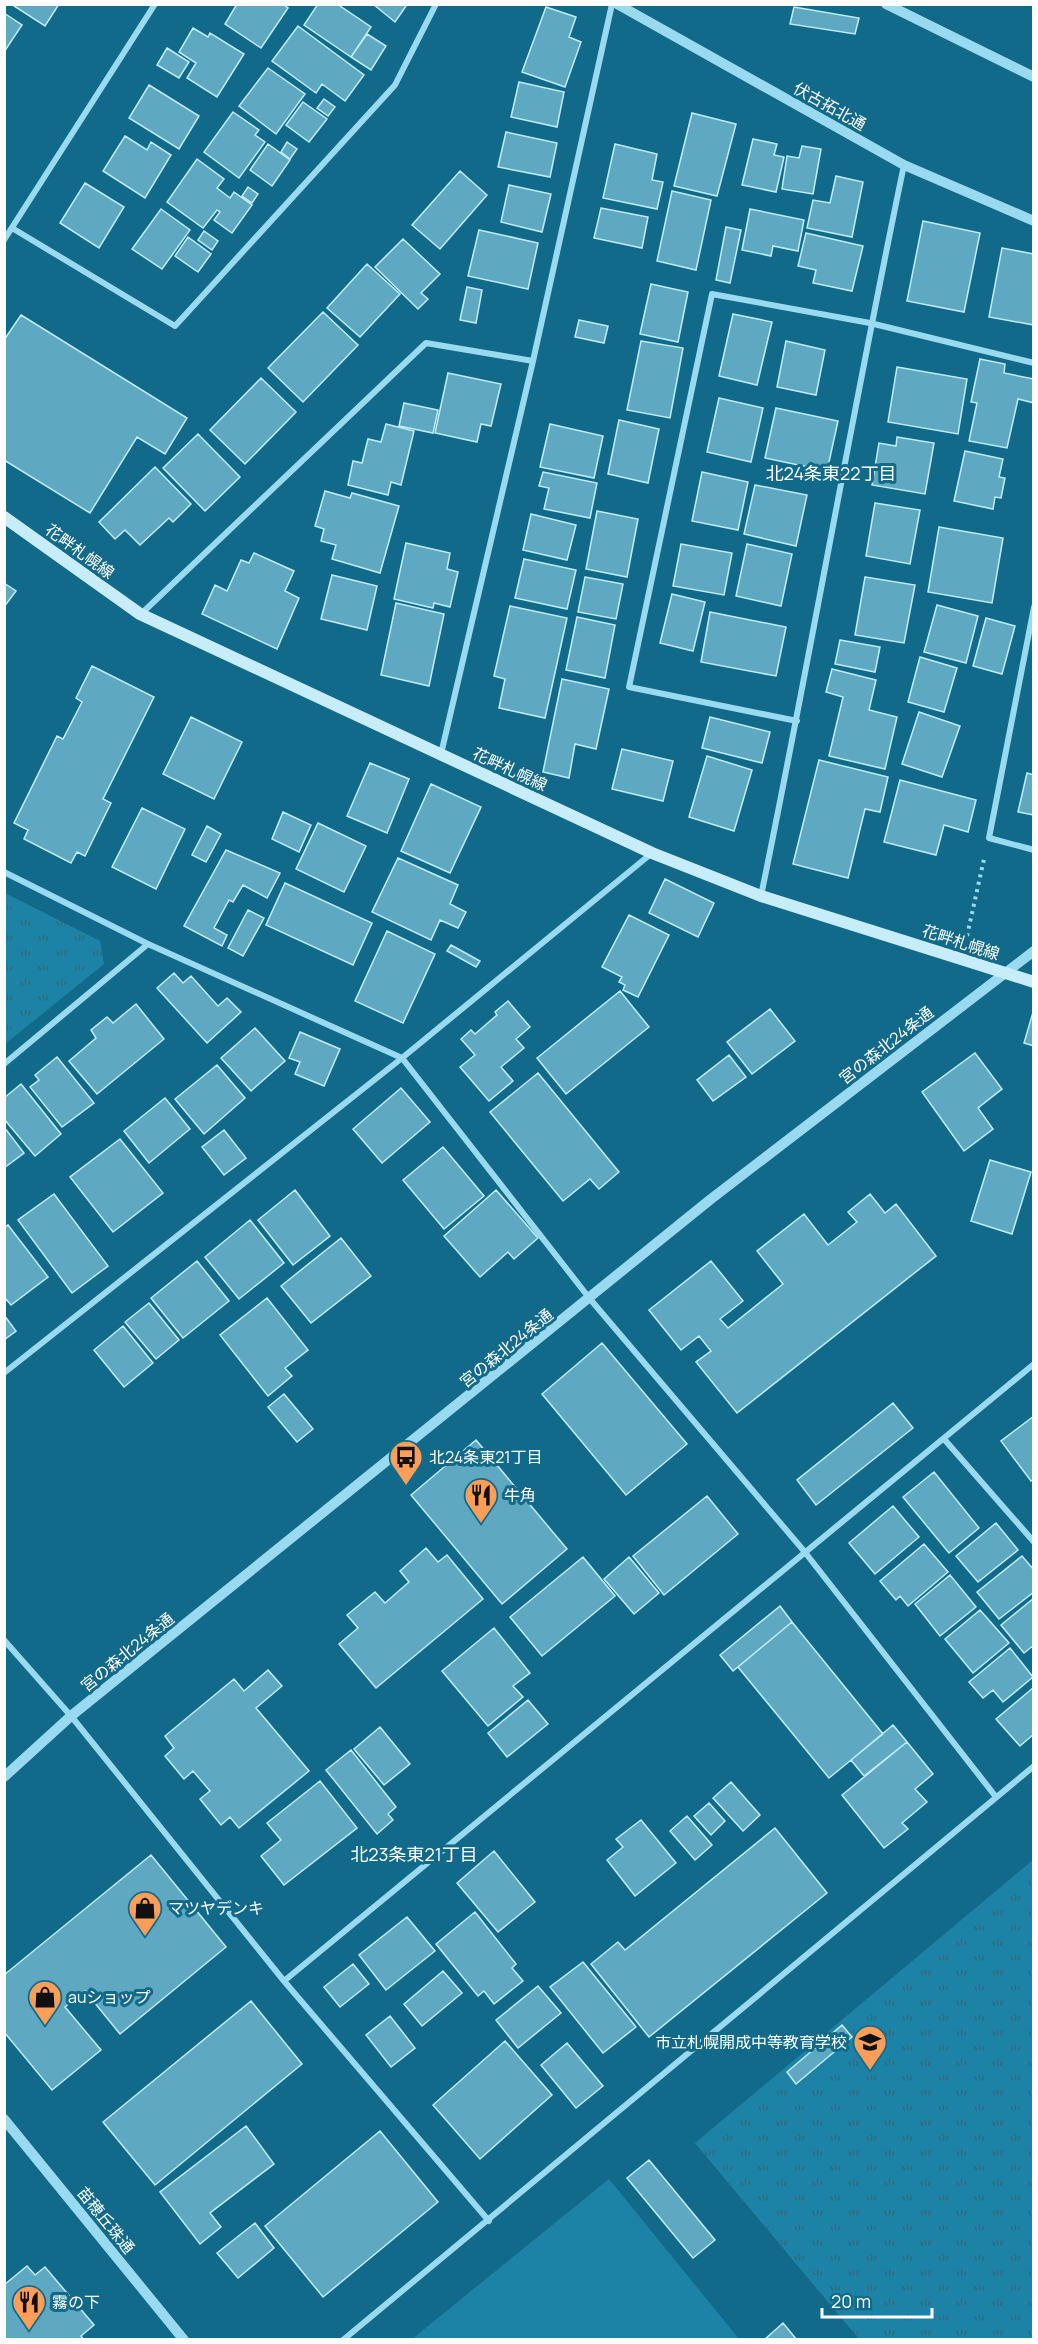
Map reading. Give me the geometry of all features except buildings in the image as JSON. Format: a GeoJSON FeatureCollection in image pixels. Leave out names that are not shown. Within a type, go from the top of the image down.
{"type":"FeatureCollection","features":[{"type":"Feature","properties":{"kind":"main road","name":"花畔札幌線"},"geometry":{"type":"LineString","coordinates":[[4,517],[141,614],[652,853],[761,896],[1034,982]]}},
{"type":"Feature","properties":{"kind":"street"},"geometry":{"type":"LineString","coordinates":[[4,240],[155,4]]}},
{"type":"Feature","properties":{"kind":"street"},"geometry":{"type":"LineString","coordinates":[[12,228],[175,326],[395,85],[436,4]]}},
{"type":"Feature","properties":{"kind":"street"},"geometry":{"type":"LineString","coordinates":[[441,755],[533,361],[612,4]]}},
{"type":"Feature","properties":{"kind":"street","name":"伏古拓北通"},"geometry":{"type":"LineString","coordinates":[[617,4],[904,165],[1034,221]]}},
{"type":"Feature","properties":{"kind":"street"},"geometry":{"type":"LineString","coordinates":[[886,4],[1034,77]]}},
{"type":"Feature","properties":{"kind":"street"},"geometry":{"type":"LineString","coordinates":[[761,896],[797,722],[870,323],[904,165]]}},
{"type":"Feature","properties":{"kind":"street"},"geometry":{"type":"LineString","coordinates":[[797,722],[629,687],[712,294],[870,323],[1034,363]]}},
{"type":"Feature","properties":{"kind":"street"},"geometry":{"type":"LineString","coordinates":[[141,614],[426,343],[533,361]]}},
{"type":"Feature","properties":{"kind":"street"},"geometry":{"type":"LineString","coordinates":[[1034,607],[989,838],[1034,850]]}},
{"type":"Feature","properties":{"kind":"street"},"geometry":{"type":"LineString","coordinates":[[4,1373],[402,1058],[652,853]]}},
{"type":"Feature","properties":{"kind":"street"},"geometry":{"type":"LineString","coordinates":[[4,872],[148,944],[402,1058],[591,1299],[804,1551],[996,1797]]}},
{"type":"Feature","properties":{"kind":"street"},"geometry":{"type":"LineString","coordinates":[[4,1065],[148,944]]}},
{"type":"Feature","properties":{"kind":"street","name":"宮の森北24条通"},"geometry":{"type":"LineString","coordinates":[[4,1777],[70,1716],[591,1299],[711,1199],[1002,973],[1034,951]]}},
{"type":"Feature","properties":{"kind":"street"},"geometry":{"type":"LineString","coordinates":[[284,1981],[1034,1364]]}},
{"type":"Feature","properties":{"kind":"street"},"geometry":{"type":"LineString","coordinates":[[944,1439],[1034,1542]]}},
{"type":"Feature","properties":{"kind":"street"},"geometry":{"type":"LineString","coordinates":[[4,1640],[70,1716],[284,1981],[489,2220]]}},
{"type":"Feature","properties":{"kind":"street"},"geometry":{"type":"LineString","coordinates":[[343,2340],[1034,1766]]}},
{"type":"Feature","properties":{"kind":"street","name":"苗穂丘珠通"},"geometry":{"type":"LineString","coordinates":[[4,2120],[184,2340]]}},
{"type":"Feature","properties":{"kind":"path"},"geometry":{"type":"LineString","coordinates":[[967,936],[989,838]]}},
{"type":"Feature","properties":{"kind":"green space"},"geometry":{"type":"Polygon","coordinates":[[[5,893],[100,941],[104,964],[5,1044],[5,893]]]}},
{"type":"Feature","properties":{"kind":"green space"},"geometry":{"type":"Polygon","coordinates":[[[1033,1860],[1033,2339],[859,2339],[695,2143],[1033,1860]]]}},
{"type":"Feature","properties":{"kind":"green space"},"geometry":{"type":"Polygon","coordinates":[[[609,2179],[739,2339],[412,2339],[609,2179]]]}},
{"type":"Feature","properties":{"kind":"place","name":"北24条東21丁目"},"geometry":{"type":"Point","coordinates":[406,1486]}},
{"type":"Feature","properties":{"kind":"place","name":"牛角"},"geometry":{"type":"Point","coordinates":[481,1524]}},
{"type":"Feature","properties":{"kind":"place","name":"マツヤデンキ"},"geometry":{"type":"Point","coordinates":[145,1937]}},
{"type":"Feature","properties":{"kind":"place","name":"auショップ"},"geometry":{"type":"Point","coordinates":[45,2026]}},
{"type":"Feature","properties":{"kind":"place","name":"市立札幌開成中等教育学校"},"geometry":{"type":"Point","coordinates":[870,2071]}},
{"type":"Feature","properties":{"kind":"place","name":"霧の下"},"geometry":{"type":"Point","coordinates":[29,2331]}},
{"type":"Feature","properties":{"kind":"district","name":"北24条東22丁目"},"geometry":{"type":"Point","coordinates":[831,474]}},
{"type":"Feature","properties":{"kind":"district","name":"北23条東21丁目"},"geometry":{"type":"Point","coordinates":[414,1855]}}]}
